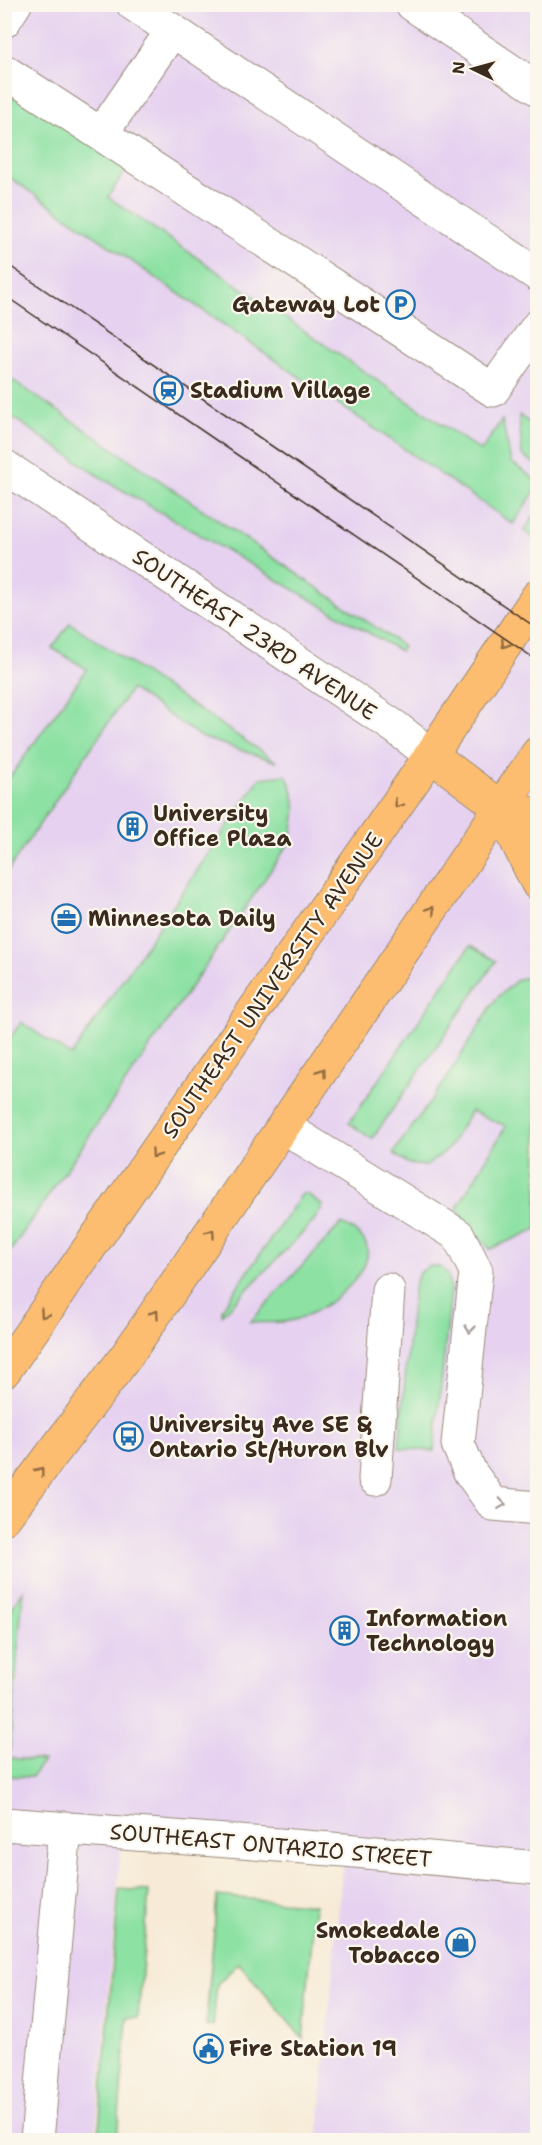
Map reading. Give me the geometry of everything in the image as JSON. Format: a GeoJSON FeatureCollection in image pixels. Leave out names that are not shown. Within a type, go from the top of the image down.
{"type":"FeatureCollection","features":[{"type":"Feature","properties":{"kind":"main road","name":"SOUTHEAST UNIVERSITY AVENUE"},"geometry":{"type":"LineString","coordinates":[[4,1371],[431,755],[537,596]]}},
{"type":"Feature","properties":{"kind":"main road"},"geometry":{"type":"LineString","coordinates":[[4,1518],[127,1354],[285,1127],[537,753]]}},
{"type":"Feature","properties":{"kind":"main road","name":"SOUTHEAST 23RD AVENUE"},"geometry":{"type":"LineString","coordinates":[[431,755],[500,807]]}},
{"type":"Feature","properties":{"kind":"main road"},"geometry":{"type":"LineString","coordinates":[[500,807],[537,815]]}},
{"type":"Feature","properties":{"kind":"main road"},"geometry":{"type":"LineString","coordinates":[[500,807],[537,884]]}},
{"type":"Feature","properties":{"kind":"street"},"geometry":{"type":"LineString","coordinates":[[4,21],[15,4]]}},
{"type":"Feature","properties":{"kind":"street"},"geometry":{"type":"LineString","coordinates":[[133,4],[537,275]]}},
{"type":"Feature","properties":{"kind":"street"},"geometry":{"type":"LineString","coordinates":[[412,4],[537,89]]}},
{"type":"Feature","properties":{"kind":"street"},"geometry":{"type":"LineString","coordinates":[[102,133],[172,32]]}},
{"type":"Feature","properties":{"kind":"street"},"geometry":{"type":"LineString","coordinates":[[4,71],[493,390],[537,326]]}},
{"type":"Feature","properties":{"kind":"street","name":"SOUTHEAST 23RD AVENUE"},"geometry":{"type":"LineString","coordinates":[[4,466],[395,727],[431,755]]}},
{"type":"Feature","properties":{"kind":"street"},"geometry":{"type":"LineString","coordinates":[[285,1127],[458,1235],[476,1271],[458,1444],[470,1472],[493,1504],[537,1508]]}},
{"type":"Feature","properties":{"kind":"street"},"geometry":{"type":"LineString","coordinates":[[375,1479],[388,1290]]}},
{"type":"Feature","properties":{"kind":"street","name":"SOUTHEAST ONTARIO STREET"},"geometry":{"type":"LineString","coordinates":[[4,1824],[537,1868]]}},
{"type":"Feature","properties":{"kind":"street"},"geometry":{"type":"LineString","coordinates":[[37,2140],[65,1828]]}},
{"type":"Feature","properties":{"kind":"shaded area"},"geometry":{"type":"Polygon","coordinates":[[[5,5],[537,5],[537,2140],[318,2140],[344,1850],[122,1833],[95,2140],[5,2140],[5,5]]]}},
{"type":"Feature","properties":{"kind":"green space"},"geometry":{"type":"Polygon","coordinates":[[[20,93],[127,168],[108,197],[481,451],[502,420],[511,462],[537,481],[537,488],[513,524],[5,174],[5,103],[20,93]]]}},
{"type":"Feature","properties":{"kind":"green space"},"geometry":{"type":"Polygon","coordinates":[[[5,375],[403,646],[400,651],[105,480],[5,412],[5,375]]]}},
{"type":"Feature","properties":{"kind":"green space"},"geometry":{"type":"Polygon","coordinates":[[[519,415],[537,428],[537,465],[522,455],[519,415]]]}},
{"type":"Feature","properties":{"kind":"green space"},"geometry":{"type":"Polygon","coordinates":[[[537,511],[537,540],[524,531],[537,511]]]}},
{"type":"Feature","properties":{"kind":"green space"},"geometry":{"type":"Polygon","coordinates":[[[70,623],[277,762],[201,737],[131,689],[5,875],[5,784],[87,669],[52,648],[70,623]]]}},
{"type":"Feature","properties":{"kind":"green space"},"geometry":{"type":"Polygon","coordinates":[[[286,775],[295,800],[290,842],[5,1259],[5,1046],[21,1022],[71,1056],[260,778],[286,775]]]}},
{"type":"Feature","properties":{"kind":"green space"},"geometry":{"type":"Polygon","coordinates":[[[470,946],[496,961],[372,1139],[349,1123],[470,946]]]}},
{"type":"Feature","properties":{"kind":"green space"},"geometry":{"type":"Polygon","coordinates":[[[537,976],[537,1229],[490,1249],[465,1222],[457,1208],[506,1126],[471,1111],[448,1149],[426,1166],[409,1164],[393,1153],[445,1081],[495,1000],[518,979],[537,976]]]}},
{"type":"Feature","properties":{"kind":"green space"},"geometry":{"type":"Polygon","coordinates":[[[302,1194],[307,1194],[323,1206],[313,1222],[222,1315],[222,1309],[302,1194]]]}},
{"type":"Feature","properties":{"kind":"green space"},"geometry":{"type":"Polygon","coordinates":[[[341,1224],[359,1234],[367,1246],[366,1260],[360,1273],[349,1287],[335,1299],[298,1319],[250,1322],[341,1224]]]}},
{"type":"Feature","properties":{"kind":"green space"},"geometry":{"type":"Polygon","coordinates":[[[429,1266],[441,1267],[448,1275],[451,1291],[434,1451],[399,1448],[413,1291],[419,1273],[429,1266]]]}},
{"type":"Feature","properties":{"kind":"green space"},"geometry":{"type":"Polygon","coordinates":[[[23,1591],[9,1758],[43,1761],[32,1777],[4,1776],[5,1617],[23,1591]]]}},
{"type":"Feature","properties":{"kind":"green space"},"geometry":{"type":"Polygon","coordinates":[[[119,1889],[149,1891],[138,2018],[127,2017],[117,2140],[98,2140],[119,1889]]]}},
{"type":"Feature","properties":{"kind":"green space"},"geometry":{"type":"Polygon","coordinates":[[[217,1896],[315,1905],[303,2039],[239,1963],[217,1984],[213,2026],[206,2025],[217,1896]]]}},
{"type":"Feature","properties":{"kind":"tram line"},"geometry":{"type":"LineString","coordinates":[[4,262],[538,629]]}},
{"type":"Feature","properties":{"kind":"tram line"},"geometry":{"type":"LineString","coordinates":[[4,295],[538,661]]}},
{"type":"Feature","properties":{"kind":"place","name":"Gateway Lot"},"geometry":{"type":"Point","coordinates":[401,304]}},
{"type":"Feature","properties":{"kind":"place","name":"Stadium Village"},"geometry":{"type":"Point","coordinates":[169,390]}},
{"type":"Feature","properties":{"kind":"place","name":"University Office Plaza"},"geometry":{"type":"Point","coordinates":[132,826]}},
{"type":"Feature","properties":{"kind":"place","name":"Minnesota Daily"},"geometry":{"type":"Point","coordinates":[67,918]}},
{"type":"Feature","properties":{"kind":"place","name":"University Ave SE & Ontario St/Huron Blv"},"geometry":{"type":"Point","coordinates":[128,1437]}},
{"type":"Feature","properties":{"kind":"place","name":"Information Technology"},"geometry":{"type":"Point","coordinates":[345,1631]}},
{"type":"Feature","properties":{"kind":"place","name":"Smokedale Tobacco"},"geometry":{"type":"Point","coordinates":[461,1943]}},
{"type":"Feature","properties":{"kind":"place","name":"Fire Station 19"},"geometry":{"type":"Point","coordinates":[208,2048]}}]}
